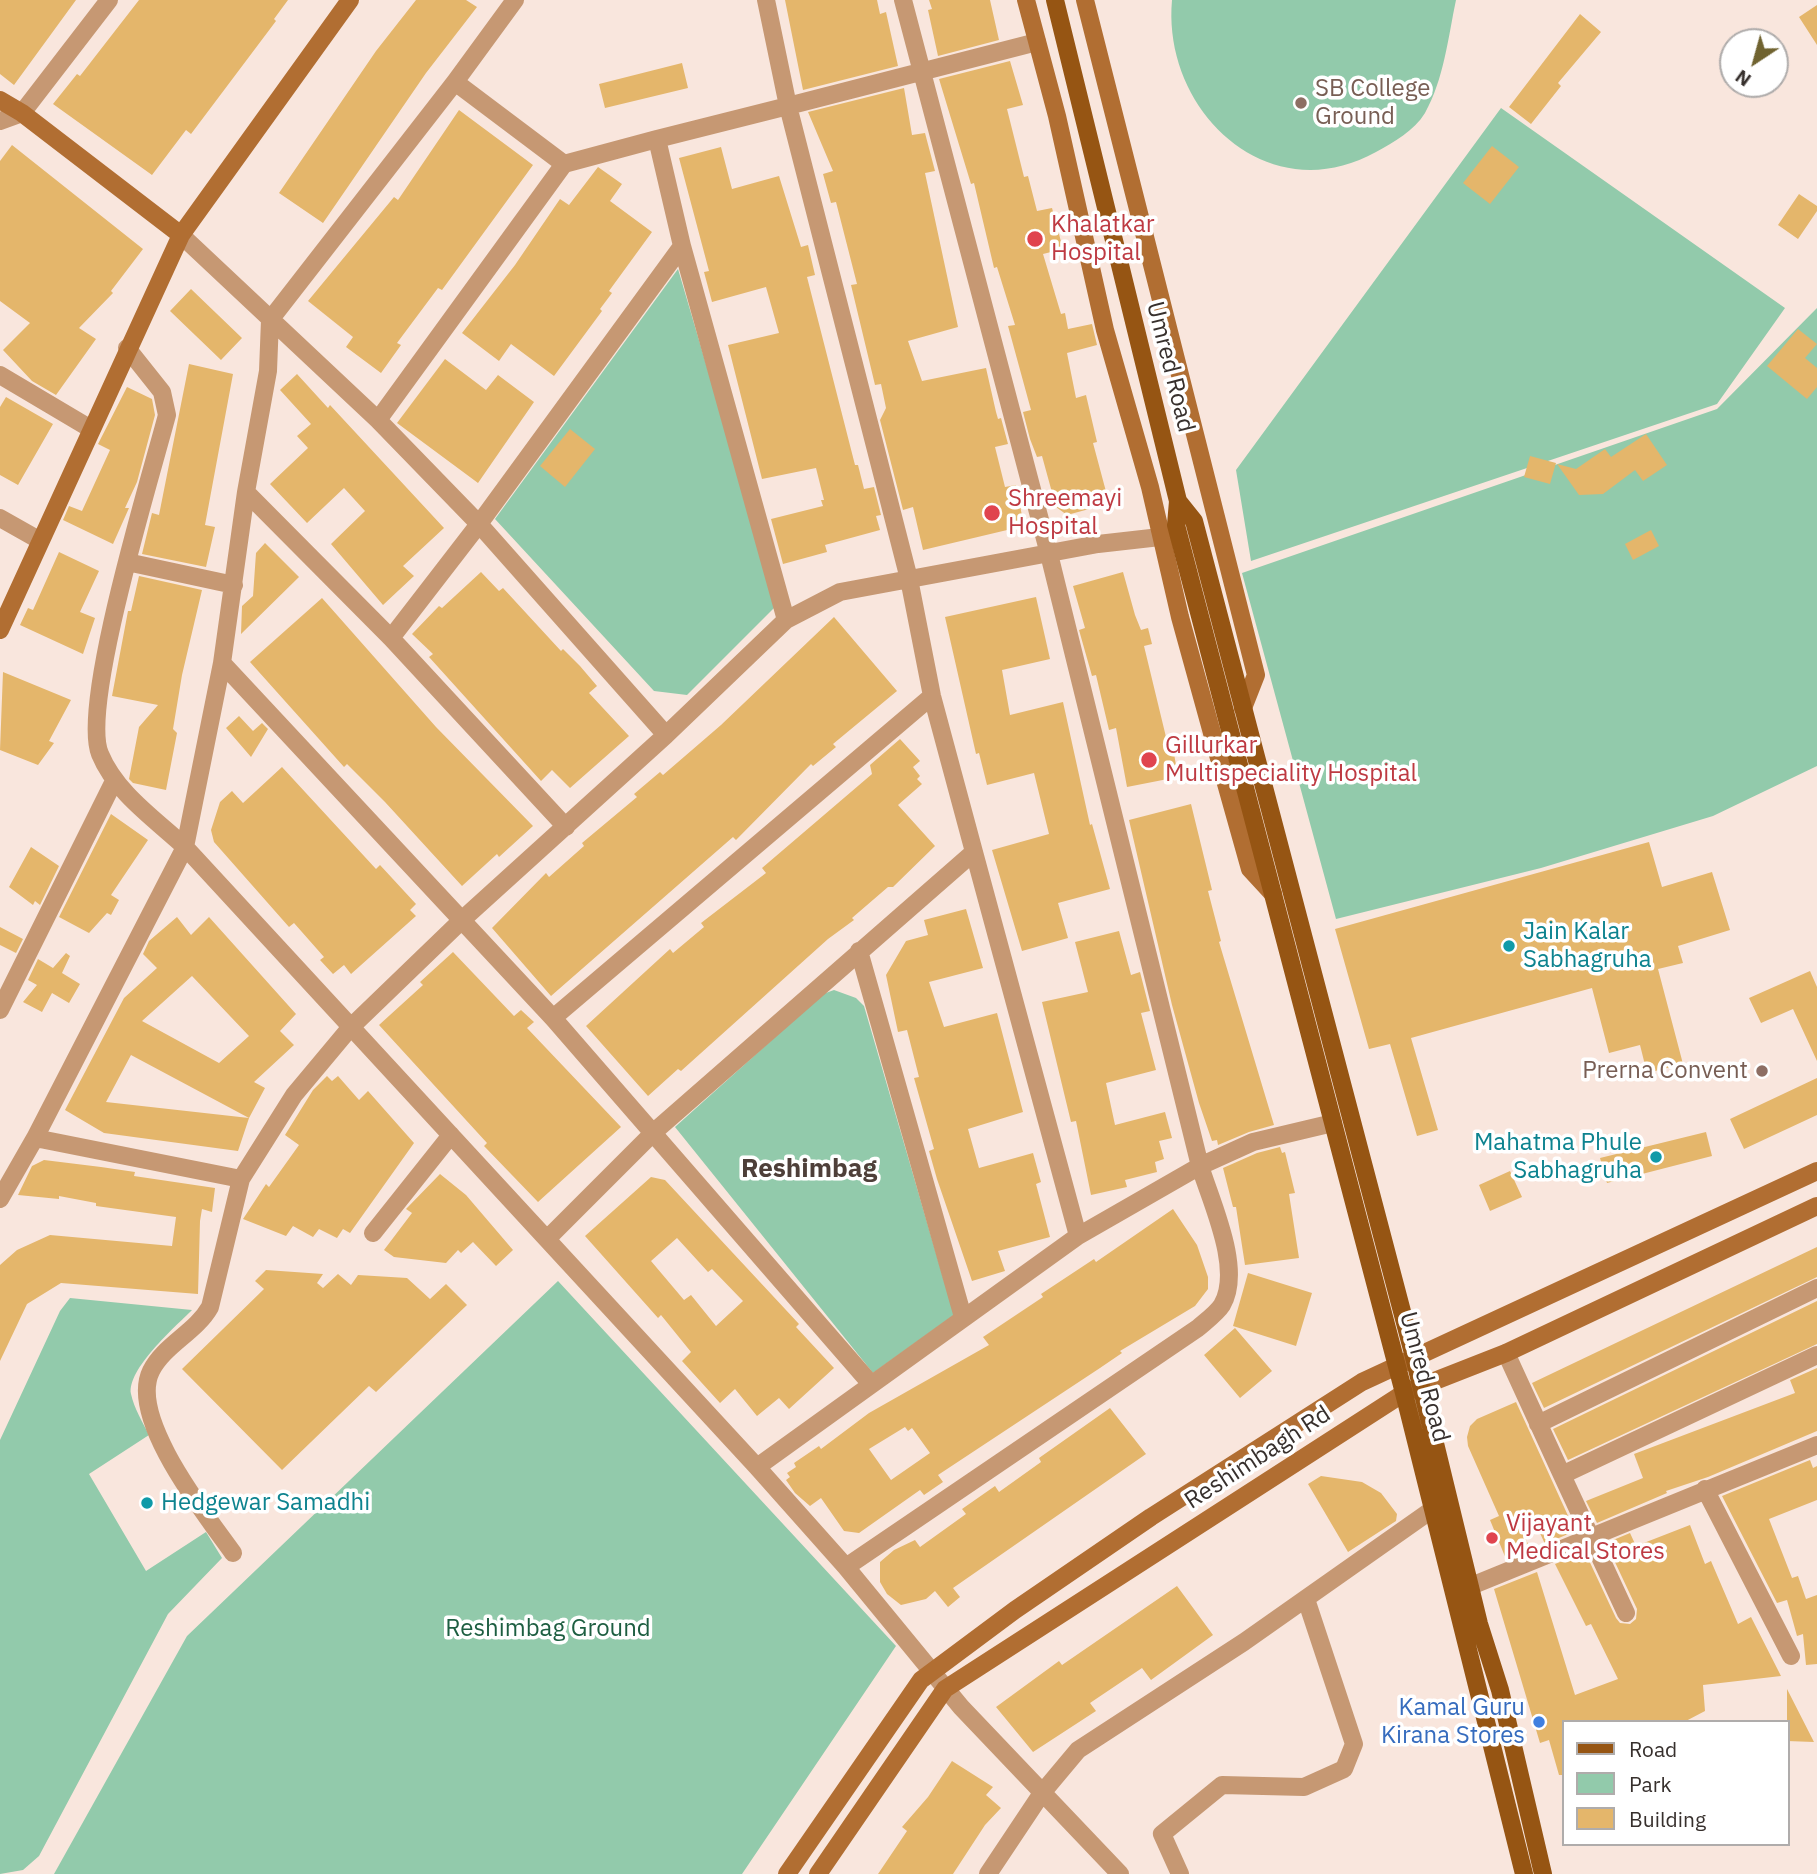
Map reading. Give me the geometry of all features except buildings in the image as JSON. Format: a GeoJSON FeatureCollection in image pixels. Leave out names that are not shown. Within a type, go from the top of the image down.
{"type":"FeatureCollection","features":[{"type":"Feature","properties":{"kind":"main road","name":"Umred Road"},"geometry":{"type":"LineString","coordinates":[[1055,0],[1178,501],[1176,525],[1273,894],[1310,999],[1333,1123],[1396,1365],[1413,1391]]}},
{"type":"Feature","properties":{"kind":"main road"},"geometry":{"type":"LineString","coordinates":[[1178,501],[1194,521],[1243,708],[1310,999],[1414,1357],[1413,1391],[1524,1874]]}},
{"type":"Feature","properties":{"kind":"main road"},"geometry":{"type":"LineString","coordinates":[[1441,1505],[1471,1586],[1500,1690],[1543,1874]]}},
{"type":"Feature","properties":{"kind":"street"},"geometry":{"type":"LineString","coordinates":[[0,121],[22,113],[109,0]]}},
{"type":"Feature","properties":{"kind":"street"},"geometry":{"type":"LineString","coordinates":[[1,624],[181,235],[350,0]]}},
{"type":"Feature","properties":{"kind":"street"},"geometry":{"type":"LineString","coordinates":[[0,1199],[35,1138],[186,847],[222,663],[246,492],[268,371],[270,320],[455,82],[515,0]]}},
{"type":"Feature","properties":{"kind":"street"},"geometry":{"type":"LineString","coordinates":[[766,0],[788,106],[909,579],[932,696],[1079,1236]]}},
{"type":"Feature","properties":{"kind":"street"},"geometry":{"type":"LineString","coordinates":[[846,1567],[1198,1328],[1222,1304],[1229,1279],[1227,1250],[1200,1166],[1049,554],[903,0]]}},
{"type":"Feature","properties":{"kind":"street"},"geometry":{"type":"LineString","coordinates":[[1026,0],[1057,116],[1105,330],[1150,487],[1160,537],[1250,869],[1273,894]]}},
{"type":"Feature","properties":{"kind":"street"},"geometry":{"type":"LineString","coordinates":[[1085,0],[1256,675],[1243,708]]}},
{"type":"Feature","properties":{"kind":"street"},"geometry":{"type":"LineString","coordinates":[[378,419],[564,164],[922,74],[1037,42]]}},
{"type":"Feature","properties":{"kind":"street"},"geometry":{"type":"LineString","coordinates":[[455,82],[564,164]]}},
{"type":"Feature","properties":{"kind":"street"},"geometry":{"type":"LineString","coordinates":[[0,100],[22,113],[181,235],[378,419],[479,524],[666,735]]}},
{"type":"Feature","properties":{"kind":"street"},"geometry":{"type":"LineString","coordinates":[[657,139],[682,246],[786,620]]}},
{"type":"Feature","properties":{"kind":"street"},"geometry":{"type":"LineString","coordinates":[[391,638],[479,524],[682,246]]}},
{"type":"Feature","properties":{"kind":"street"},"geometry":{"type":"LineString","coordinates":[[127,348],[162,392],[167,415],[127,562],[106,654],[95,724],[98,751],[114,781],[186,847],[757,1467],[846,1567],[945,1689],[1119,1874]]}},
{"type":"Feature","properties":{"kind":"street"},"geometry":{"type":"LineString","coordinates":[[0,375],[91,429]]}},
{"type":"Feature","properties":{"kind":"street"},"geometry":{"type":"LineString","coordinates":[[246,492],[391,638],[566,827]]}},
{"type":"Feature","properties":{"kind":"street"},"geometry":{"type":"LineString","coordinates":[[0,518],[39,540]]}},
{"type":"Feature","properties":{"kind":"street"},"geometry":{"type":"LineString","coordinates":[[233,1552],[200,1507],[157,1433],[147,1403],[146,1383],[160,1358],[205,1316],[210,1307],[241,1179],[294,1096],[350,1028],[463,919],[666,735],[786,620],[839,592],[1160,537]]}},
{"type":"Feature","properties":{"kind":"street"},"geometry":{"type":"LineString","coordinates":[[127,562],[234,585]]}},
{"type":"Feature","properties":{"kind":"street"},"geometry":{"type":"LineString","coordinates":[[222,663],[463,919],[655,1131],[871,1384]]}},
{"type":"Feature","properties":{"kind":"street"},"geometry":{"type":"LineString","coordinates":[[553,1018],[932,696]]}},
{"type":"Feature","properties":{"kind":"street"},"geometry":{"type":"LineString","coordinates":[[0,1010],[114,781]]}},
{"type":"Feature","properties":{"kind":"street"},"geometry":{"type":"LineString","coordinates":[[547,1239],[655,1131],[974,852]]}},
{"type":"Feature","properties":{"kind":"street"},"geometry":{"type":"LineString","coordinates":[[859,951],[963,1317]]}},
{"type":"Feature","properties":{"kind":"street"},"geometry":{"type":"LineString","coordinates":[[757,1467],[1079,1236],[1200,1166],[1253,1142],[1333,1123]]}},
{"type":"Feature","properties":{"kind":"street"},"geometry":{"type":"LineString","coordinates":[[373,1233],[451,1135]]}},
{"type":"Feature","properties":{"kind":"street"},"geometry":{"type":"LineString","coordinates":[[35,1138],[241,1179]]}},
{"type":"Feature","properties":{"kind":"street"},"geometry":{"type":"LineString","coordinates":[[787,1874],[930,1670],[1151,1517],[1362,1382],[1817,1171]]}},
{"type":"Feature","properties":{"kind":"street","name":"Reshimbagh Rd"},"geometry":{"type":"LineString","coordinates":[[818,1874],[945,1689],[1413,1391],[1506,1353],[1817,1206]]}},
{"type":"Feature","properties":{"kind":"street"},"geometry":{"type":"LineString","coordinates":[[1538,1424],[1817,1287]]}},
{"type":"Feature","properties":{"kind":"street"},"geometry":{"type":"LineString","coordinates":[[1506,1353],[1626,1613]]}},
{"type":"Feature","properties":{"kind":"street"},"geometry":{"type":"LineString","coordinates":[[1562,1475],[1817,1355]]}},
{"type":"Feature","properties":{"kind":"street"},"geometry":{"type":"LineString","coordinates":[[1471,1586],[1817,1445]]}},
{"type":"Feature","properties":{"kind":"street"},"geometry":{"type":"LineString","coordinates":[[1705,1489],[1791,1656]]}},
{"type":"Feature","properties":{"kind":"street"},"geometry":{"type":"LineString","coordinates":[[988,1874],[1042,1793],[1077,1750],[1306,1599],[1441,1505]]}},
{"type":"Feature","properties":{"kind":"street"},"geometry":{"type":"LineString","coordinates":[[1180,1874],[1162,1834],[1222,1786],[1304,1787],[1344,1769],[1354,1744],[1306,1599]]}},
{"type":"Feature","properties":{"kind":"green space"},"geometry":{"type":"Polygon","coordinates":[[[1172,0],[1456,0],[1437,86],[1425,113],[1415,125],[1376,152],[1336,167],[1297,169],[1261,160],[1230,140],[1204,113],[1184,79],[1173,41],[1172,0]]]}},
{"type":"Feature","properties":{"kind":"green space"},"geometry":{"type":"Polygon","coordinates":[[[1501,108],[1785,308],[1717,404],[1251,561],[1236,470],[1501,108]]]}},
{"type":"Feature","properties":{"kind":"green space"},"geometry":{"type":"Polygon","coordinates":[[[678,269],[777,605],[687,695],[654,691],[495,519],[678,269]]]}},
{"type":"Feature","properties":{"kind":"green space"},"geometry":{"type":"Polygon","coordinates":[[[1817,308],[1817,766],[1713,816],[1541,868],[1336,919],[1242,573],[1717,409],[1817,308]]]}},
{"type":"Feature","properties":{"kind":"green space"},"geometry":{"type":"Polygon","coordinates":[[[834,990],[856,998],[864,1006],[954,1315],[873,1373],[675,1127],[823,994],[834,990]]]}},
{"type":"Feature","properties":{"kind":"green space","name":"Reshimbag Ground"},"geometry":{"type":"Polygon","coordinates":[[[558,1281],[896,1646],[742,1874],[54,1874],[187,1636],[558,1281]]]}},
{"type":"Feature","properties":{"kind":"green space"},"geometry":{"type":"Polygon","coordinates":[[[70,1298],[192,1310],[144,1361],[132,1384],[132,1399],[149,1435],[89,1474],[146,1571],[206,1532],[222,1558],[168,1614],[39,1856],[23,1870],[0,1874],[0,1440],[60,1311],[70,1298]]]}},
{"type":"Feature","properties":{"kind":"place","name":"SB College Ground"},"geometry":{"type":"Point","coordinates":[1301,103]}},
{"type":"Feature","properties":{"kind":"place","name":"Khalatkar Hospital"},"geometry":{"type":"Point","coordinates":[1035,239]}},
{"type":"Feature","properties":{"kind":"place","name":"Shreemayi Hospital"},"geometry":{"type":"Point","coordinates":[992,513]}},
{"type":"Feature","properties":{"kind":"place","name":"Gillurkar Multispeciality Hospital"},"geometry":{"type":"Point","coordinates":[1149,760]}},
{"type":"Feature","properties":{"kind":"place","name":"Jain Kalar Sabhagruha"},"geometry":{"type":"Point","coordinates":[1509,946]}},
{"type":"Feature","properties":{"kind":"place","name":"Prerna Convent"},"geometry":{"type":"Point","coordinates":[1762,1071]}},
{"type":"Feature","properties":{"kind":"place","name":"Mahatma Phule Sabhagruha"},"geometry":{"type":"Point","coordinates":[1656,1157]}},
{"type":"Feature","properties":{"kind":"place","name":"Hedgewar Samadhi"},"geometry":{"type":"Point","coordinates":[147,1503]}},
{"type":"Feature","properties":{"kind":"place","name":"Vijayant Medical Stores"},"geometry":{"type":"Point","coordinates":[1492,1538]}},
{"type":"Feature","properties":{"kind":"place","name":"Kamal Guru Kirana Stores"},"geometry":{"type":"Point","coordinates":[1539,1722]}},
{"type":"Feature","properties":{"kind":"district","name":"Reshimbag"},"geometry":{"type":"Point","coordinates":[809,1169]}}]}
